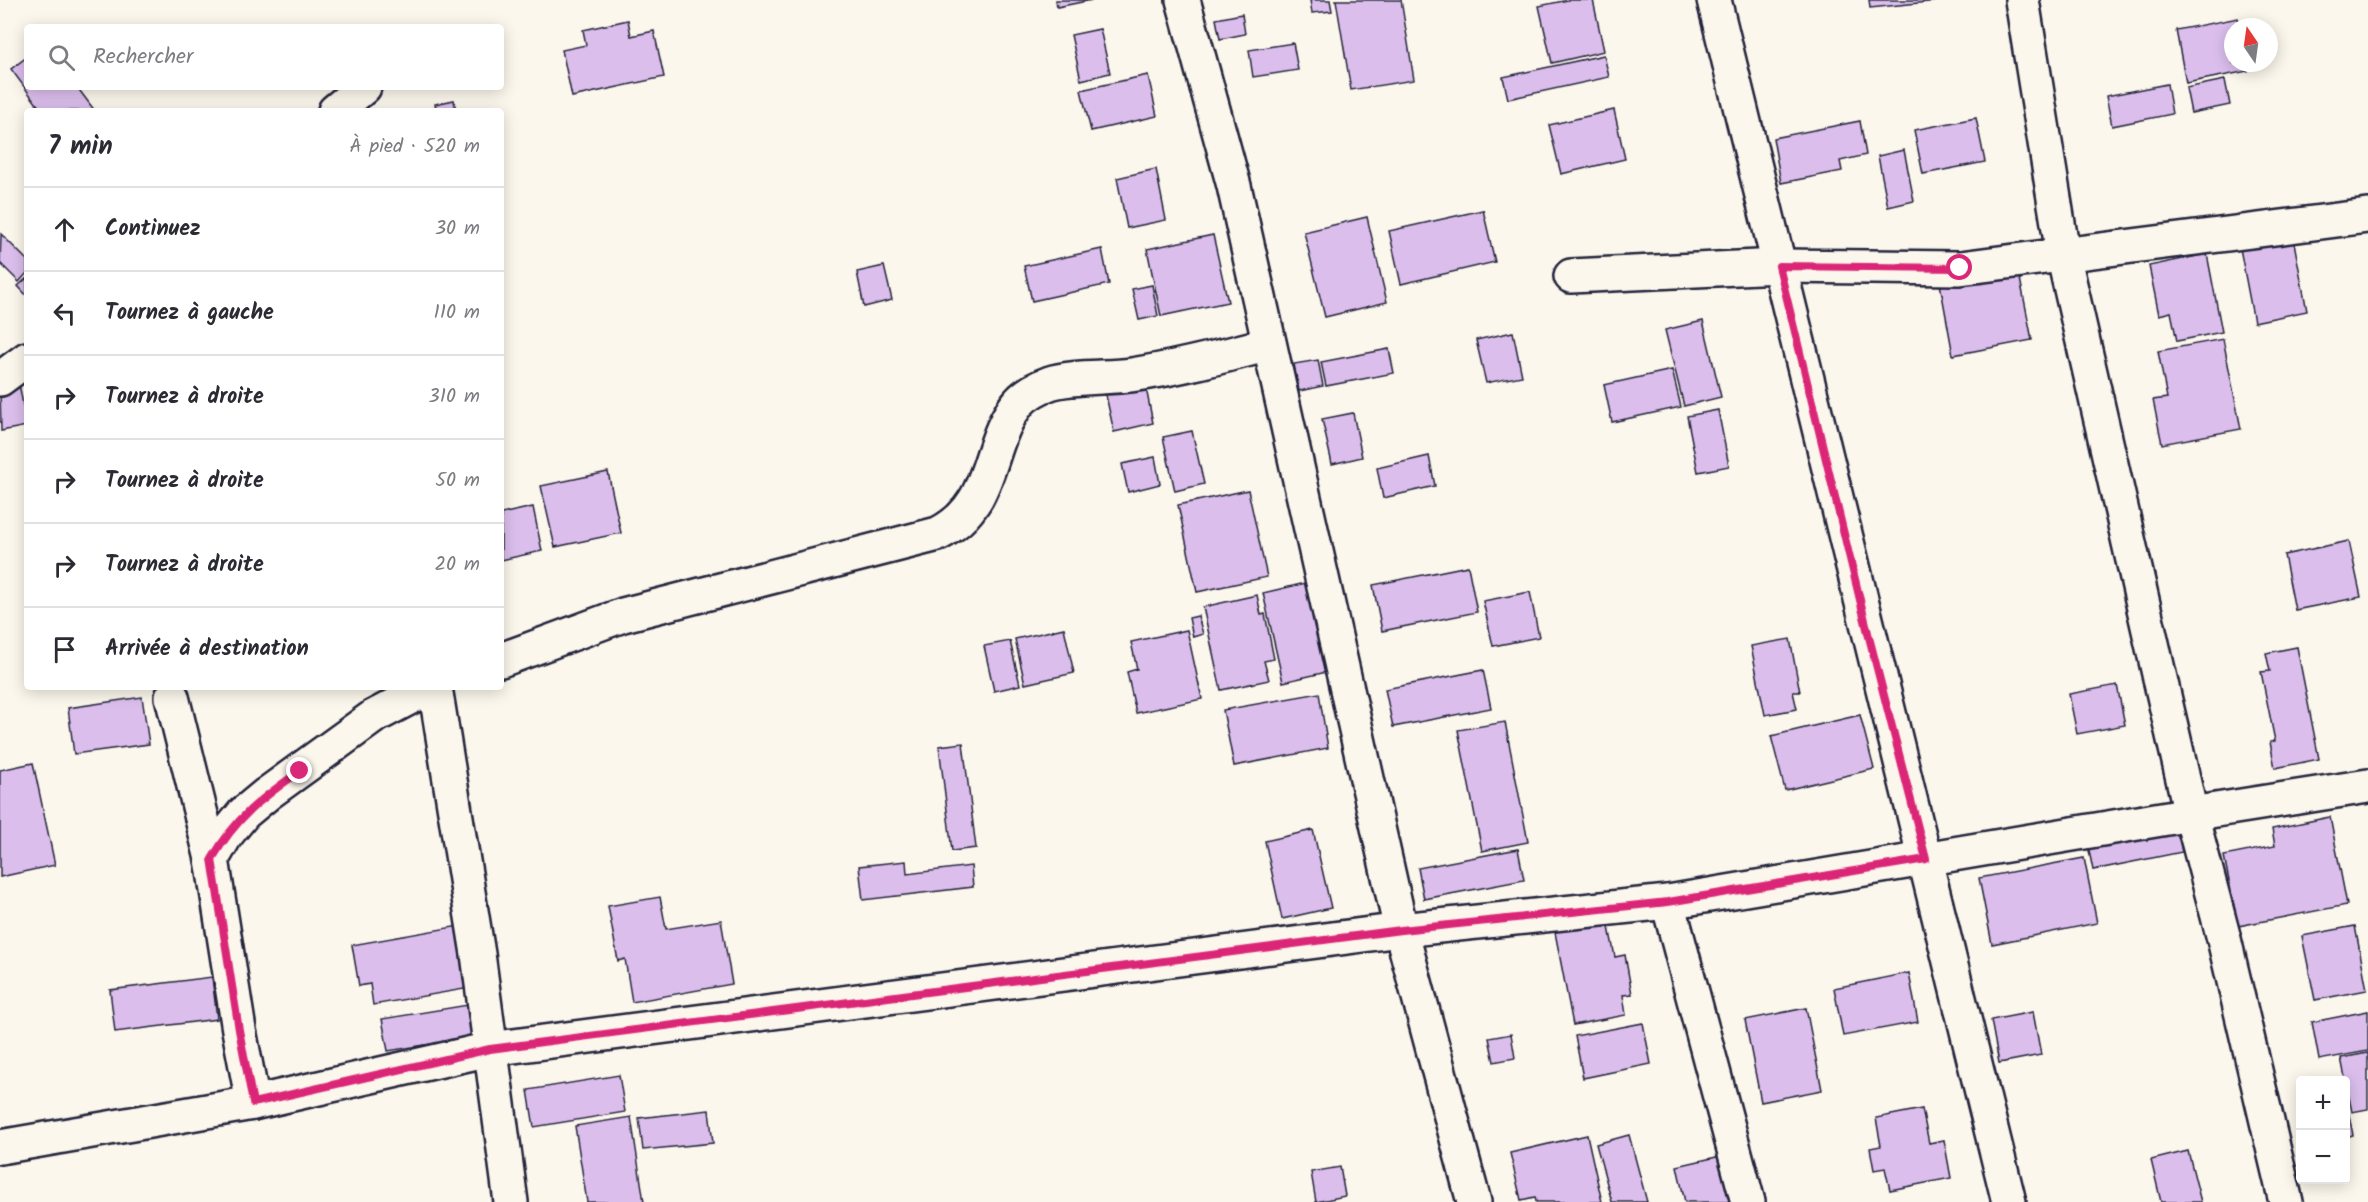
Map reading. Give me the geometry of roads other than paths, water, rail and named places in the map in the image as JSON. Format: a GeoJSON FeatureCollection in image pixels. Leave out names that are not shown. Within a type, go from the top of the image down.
{"type":"FeatureCollection","features":[{"type":"Feature","properties":{"kind":"street"},"geometry":{"type":"LineString","coordinates":[[1183,0],[1234,186],[1401,930],[1474,1202]]}},
{"type":"Feature","properties":{"kind":"street"},"geometry":{"type":"LineString","coordinates":[[1714,0],[2009,1202]]}},
{"type":"Feature","properties":{"kind":"street"},"geometry":{"type":"LineString","coordinates":[[2022,0],[2063,254],[2191,814],[2224,939],[2286,1202]]}},
{"type":"Feature","properties":{"kind":"street"},"geometry":{"type":"LineString","coordinates":[[339,108],[360,90]]}},
{"type":"Feature","properties":{"kind":"street"},"geometry":{"type":"LineString","coordinates":[[1571,276],[1779,266],[1960,268],[2368,216]]}},
{"type":"Feature","properties":{"kind":"street"},"geometry":{"type":"LineString","coordinates":[[504,659],[624,615],[938,534],[956,525],[968,512],[987,477],[1003,430],[1019,403],[1032,391],[1052,382],[1131,375],[1216,358],[1269,344]]}},
{"type":"Feature","properties":{"kind":"street"},"geometry":{"type":"LineString","coordinates":[[0,379],[24,361]]}},
{"type":"Feature","properties":{"kind":"street"},"geometry":{"type":"LineString","coordinates":[[212,859],[226,835],[244,813],[267,794],[373,717],[424,690]]}},
{"type":"Feature","properties":{"kind":"street"},"geometry":{"type":"LineString","coordinates":[[435,690],[478,954],[511,1202]]}},
{"type":"Feature","properties":{"kind":"street"},"geometry":{"type":"LineString","coordinates":[[172,697],[212,859],[253,1103]]}},
{"type":"Feature","properties":{"kind":"street"},"geometry":{"type":"LineString","coordinates":[[0,1147],[253,1103],[490,1049],[1401,930],[1668,902],[2368,786]]}},
{"type":"Feature","properties":{"kind":"street"},"geometry":{"type":"LineString","coordinates":[[1668,902],[1748,1202]]}}]}
